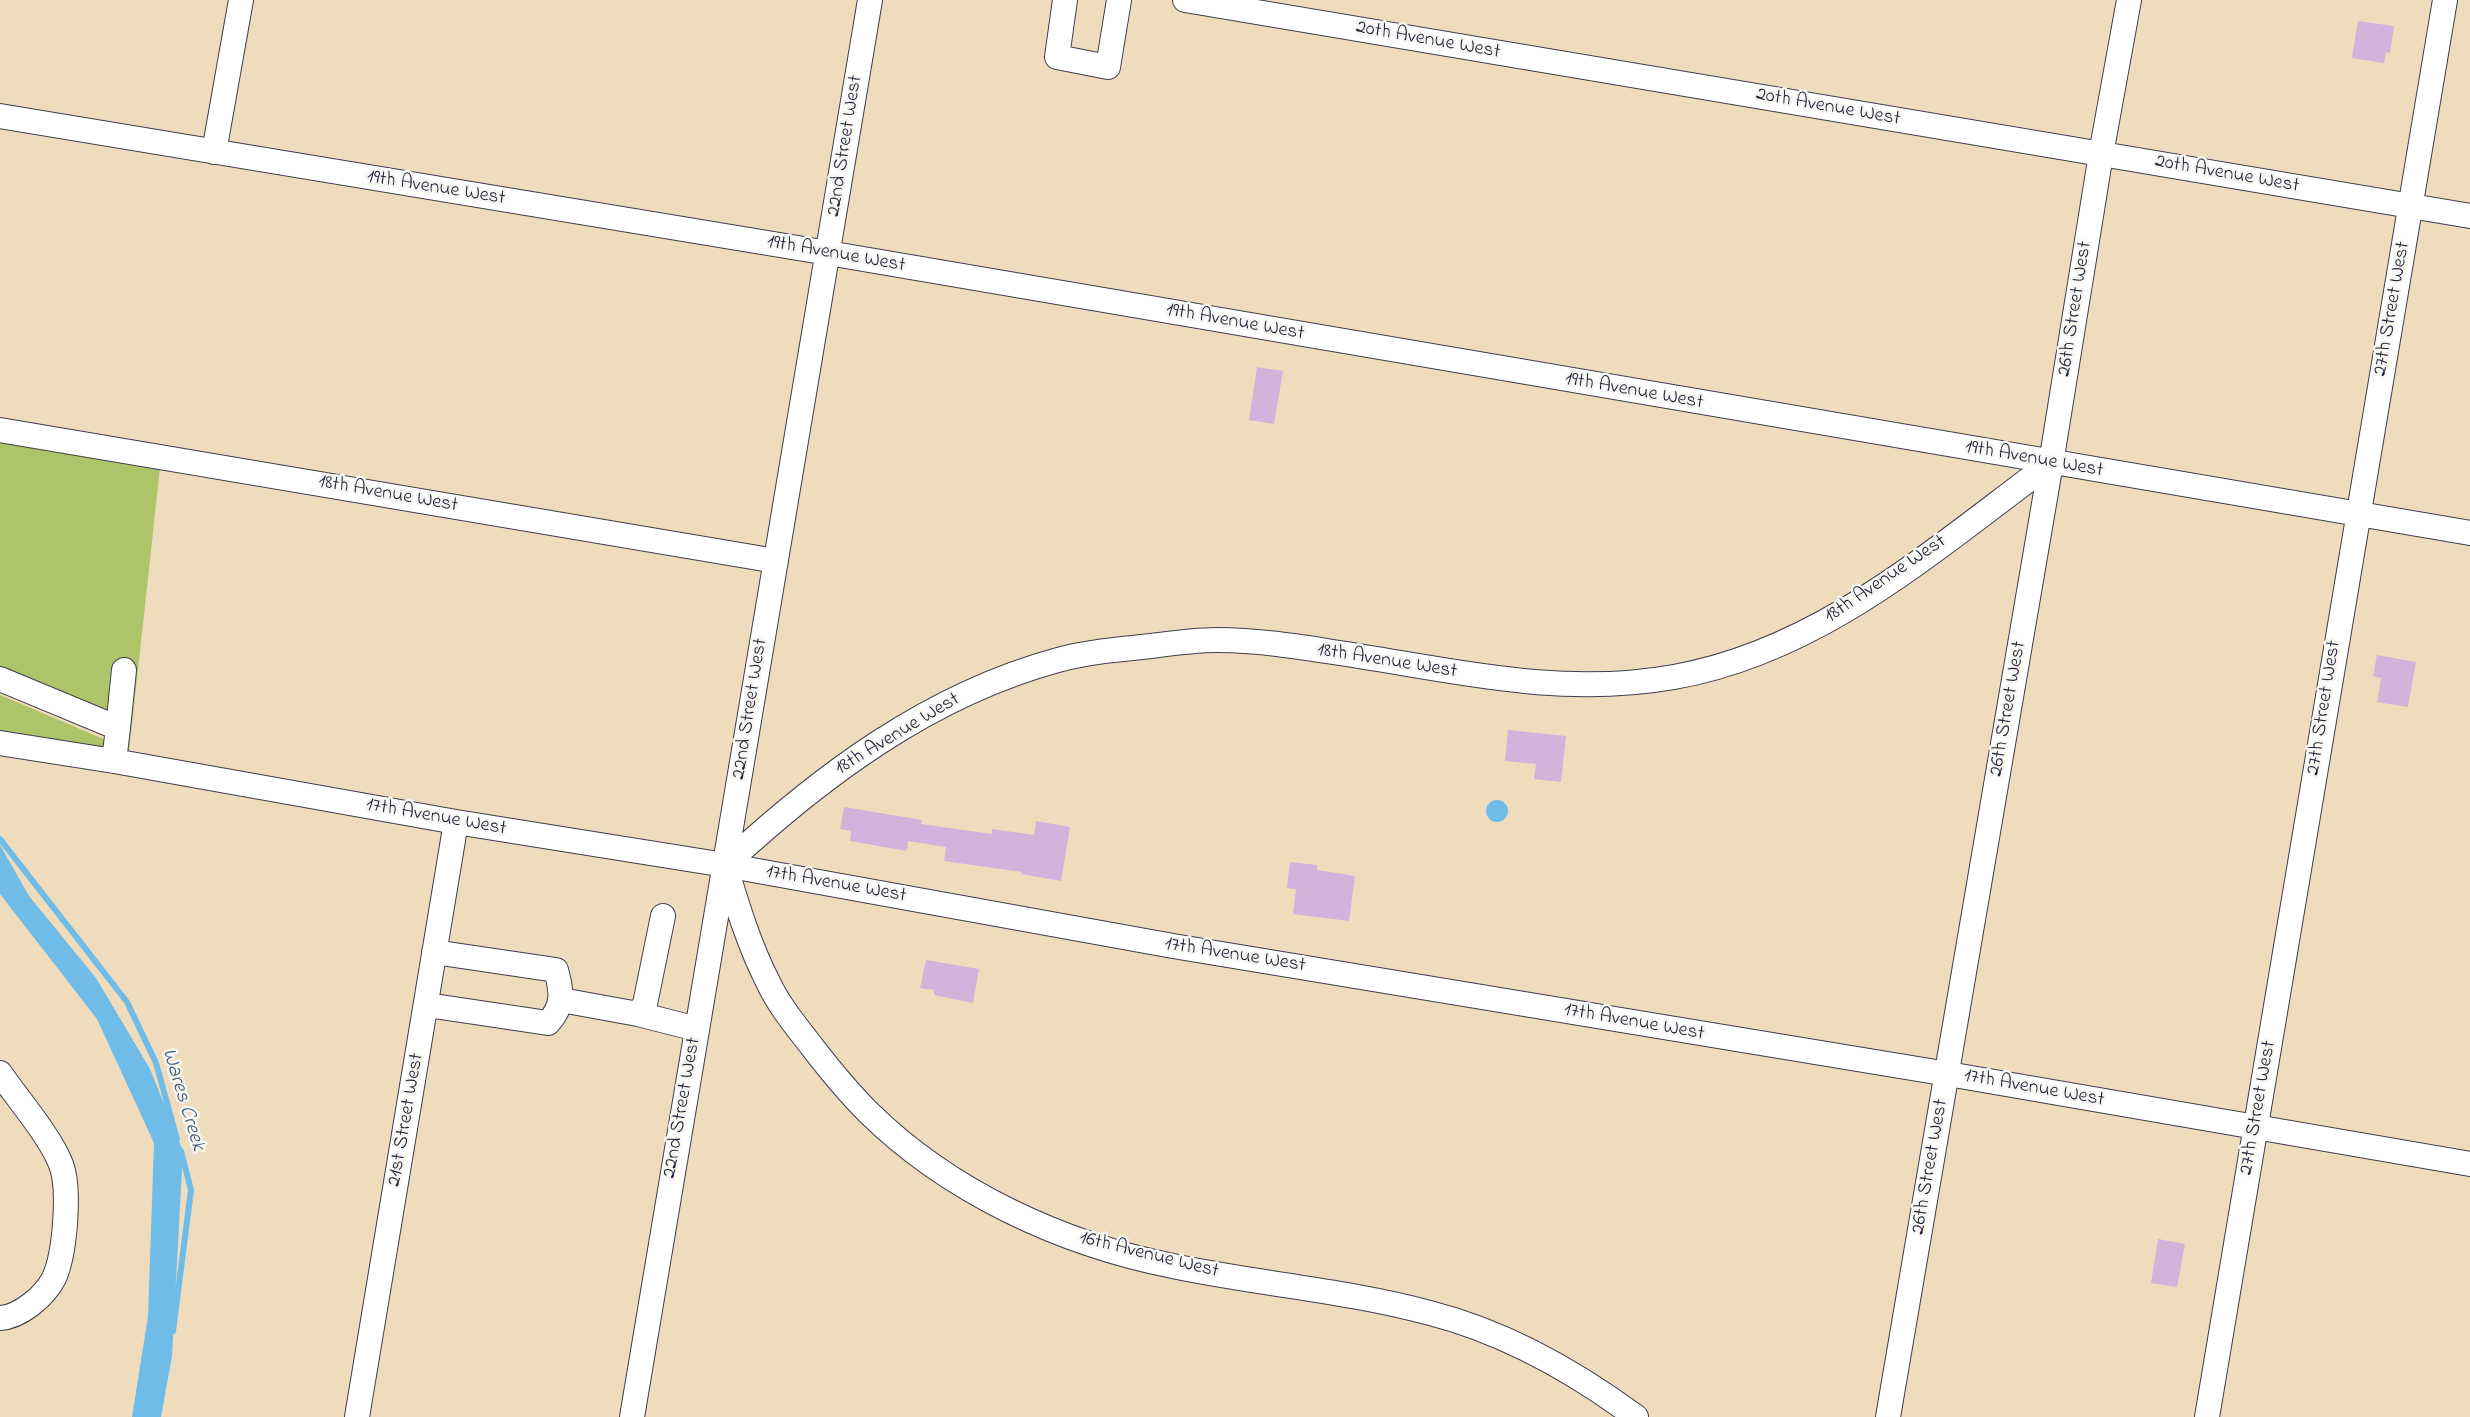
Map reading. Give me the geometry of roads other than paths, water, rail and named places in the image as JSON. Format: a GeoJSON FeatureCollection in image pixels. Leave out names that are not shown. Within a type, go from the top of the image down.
{"type":"FeatureCollection","features":[{"type":"Feature","properties":{"kind":"street"},"geometry":{"type":"LineString","coordinates":[[214,152],[241,0]]}},
{"type":"Feature","properties":{"kind":"street","name":"22nd Street West"},"geometry":{"type":"LineString","coordinates":[[632,1417],[870,0]]}},
{"type":"Feature","properties":{"kind":"street"},"geometry":{"type":"LineString","coordinates":[[1066,0],[1057,57],[1108,67],[1119,0]]}},
{"type":"Feature","properties":{"kind":"street","name":"20th Avenue West"},"geometry":{"type":"LineString","coordinates":[[1185,0],[2470,216]]}},
{"type":"Feature","properties":{"kind":"street","name":"26th Street West"},"geometry":{"type":"LineString","coordinates":[[1888,1417],[1948,1074],[2101,154],[2129,0]]}},
{"type":"Feature","properties":{"kind":"street","name":"27th Street West"},"geometry":{"type":"LineString","coordinates":[[2207,1417],[2446,0]]}},
{"type":"Feature","properties":{"kind":"street","name":"19th Avenue West"},"geometry":{"type":"LineString","coordinates":[[0,116],[828,253],[2470,533]]}},
{"type":"Feature","properties":{"kind":"street","name":"18th Avenue West"},"geometry":{"type":"LineString","coordinates":[[0,430],[776,560]]}},
{"type":"Feature","properties":{"kind":"street","name":"18th Avenue West"},"geometry":{"type":"LineString","coordinates":[[725,865],[774,820],[832,774],[882,740],[966,693],[1012,674],[1061,659],[1130,648],[1217,640],[1330,651],[1512,682],[1572,685],[1626,684],[1675,677],[1724,665],[1774,647],[1845,612],[1894,580],[2051,463]]}},
{"type":"Feature","properties":{"kind":"street"},"geometry":{"type":"LineString","coordinates":[[114,761],[124,670]]}},
{"type":"Feature","properties":{"kind":"street"},"geometry":{"type":"LineString","coordinates":[[0,679],[118,728]]}},
{"type":"Feature","properties":{"kind":"street","name":"17th Avenue West"},"geometry":{"type":"LineString","coordinates":[[0,743],[114,761],[456,822],[725,865],[1173,946],[1948,1074],[2470,1164]]}},
{"type":"Feature","properties":{"kind":"street","name":"21st Street West"},"geometry":{"type":"LineString","coordinates":[[357,1417],[456,822]]}},
{"type":"Feature","properties":{"kind":"street","name":"16th Avenue West"},"geometry":{"type":"LineString","coordinates":[[725,865],[744,929],[769,985],[798,1028],[835,1076],[868,1113],[927,1160],[976,1193],[1048,1228],[1098,1247],[1171,1266],[1378,1301],[1431,1313],[1486,1331],[1559,1366],[1611,1398],[1636,1417]]}},
{"type":"Feature","properties":{"kind":"street"},"geometry":{"type":"LineString","coordinates":[[638,1014],[645,1004],[663,916]]}},
{"type":"Feature","properties":{"kind":"street"},"geometry":{"type":"LineString","coordinates":[[427,1005],[548,1022],[556,1014],[561,1000],[561,987],[556,970],[434,952]]}},
{"type":"Feature","properties":{"kind":"street"},"geometry":{"type":"LineString","coordinates":[[561,1000],[638,1014],[697,1029]]}},
{"type":"Feature","properties":{"kind":"street"},"geometry":{"type":"LineString","coordinates":[[0,1073],[61,1162],[67,1205],[58,1265],[53,1280],[25,1309],[1,1323]]}},
{"type":"Feature","properties":{"kind":"water"},"geometry":{"type":"Polygon","coordinates":[[[1493,800],[1501,800],[1508,807],[1508,815],[1501,822],[1493,822],[1486,815],[1486,807],[1493,800]]]}},
{"type":"Feature","properties":{"kind":"water"},"geometry":{"type":"Polygon","coordinates":[[[0,845],[29,896],[96,978],[150,1069],[183,1151],[172,1356],[161,1417],[132,1417],[148,1316],[154,1143],[97,1019],[0,894],[0,845]]]}},
{"type":"Feature","properties":{"kind":"waterway","name":"Wares Creek"},"geometry":{"type":"LineString","coordinates":[[0,839],[127,1002],[156,1063],[177,1139]]}},
{"type":"Feature","properties":{"kind":"waterway","name":"Wares Creek"},"geometry":{"type":"LineString","coordinates":[[173,1331],[191,1190],[181,1151]]}}]}
